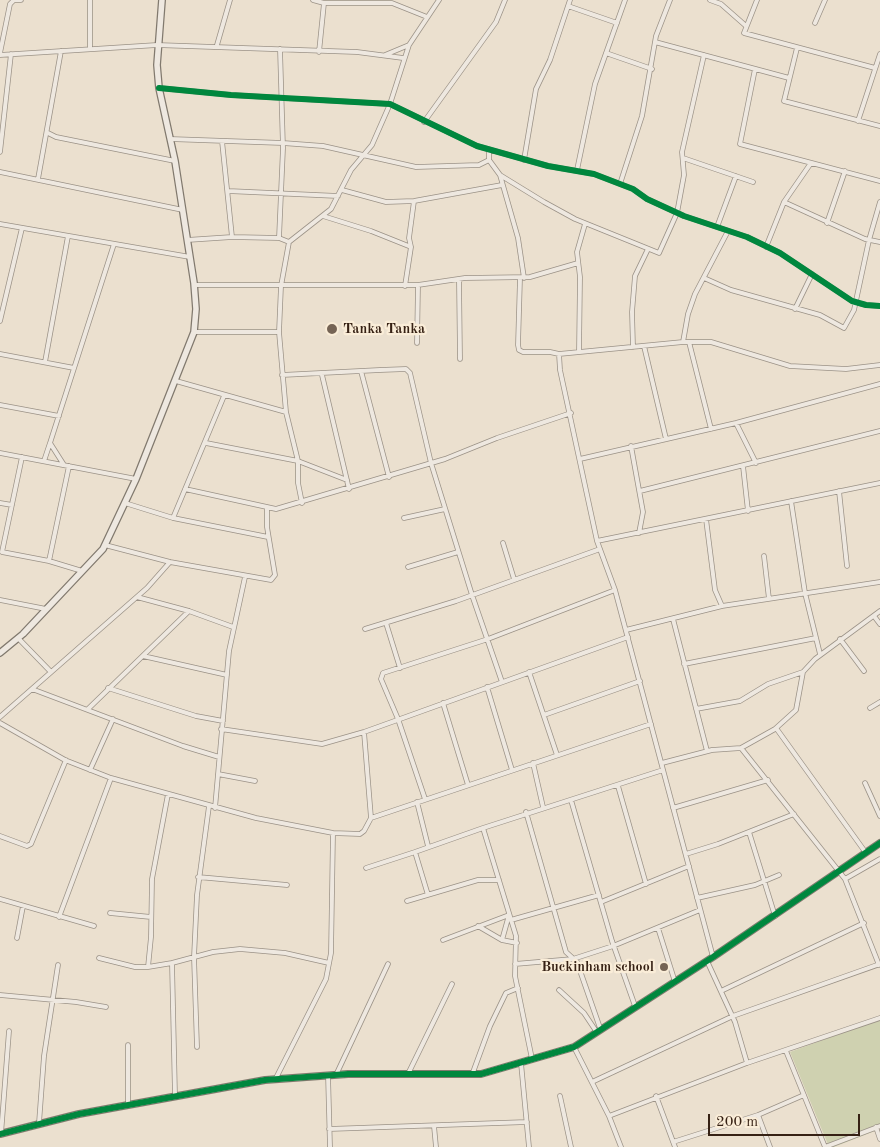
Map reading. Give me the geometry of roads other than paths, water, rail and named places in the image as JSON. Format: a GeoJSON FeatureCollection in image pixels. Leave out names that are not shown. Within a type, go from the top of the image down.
{"type":"FeatureCollection","features":[{"type":"Feature","properties":{"kind":"street"},"geometry":{"type":"LineString","coordinates":[[20,0],[14,0],[10,4],[0,54],[157,45],[217,45],[319,52],[357,52],[403,58]]}},
{"type":"Feature","properties":{"kind":"street"},"geometry":{"type":"LineString","coordinates":[[90,0],[90,49]]}},
{"type":"Feature","properties":{"kind":"street"},"geometry":{"type":"LineString","coordinates":[[0,654],[46,609],[105,545],[126,503],[194,332],[196,309],[188,240],[175,161],[159,88],[157,45],[162,0]]}},
{"type":"Feature","properties":{"kind":"street"},"geometry":{"type":"LineString","coordinates":[[217,45],[230,0]]}},
{"type":"Feature","properties":{"kind":"street"},"geometry":{"type":"LineString","coordinates":[[313,0],[324,3],[393,1],[427,17]]}},
{"type":"Feature","properties":{"kind":"street"},"geometry":{"type":"LineString","coordinates":[[302,502],[298,483],[298,461],[286,412],[286,391],[282,375],[279,332],[281,286],[289,242],[331,209],[351,170],[372,145],[390,104],[403,58],[409,45],[439,0]]}},
{"type":"Feature","properties":{"kind":"street"},"geometry":{"type":"LineString","coordinates":[[424,122],[496,22],[506,0]]}},
{"type":"Feature","properties":{"kind":"street"},"geometry":{"type":"LineString","coordinates":[[524,160],[536,89],[550,60],[570,0]]}},
{"type":"Feature","properties":{"kind":"street"},"geometry":{"type":"LineString","coordinates":[[577,170],[596,84],[625,0]]}},
{"type":"Feature","properties":{"kind":"street"},"geometry":{"type":"LineString","coordinates":[[620,184],[642,116],[652,68],[655,42],[670,0]]}},
{"type":"Feature","properties":{"kind":"street"},"geometry":{"type":"LineString","coordinates":[[710,0],[721,4],[746,26]]}},
{"type":"Feature","properties":{"kind":"street"},"geometry":{"type":"LineString","coordinates":[[757,0],[744,33],[874,68]]}},
{"type":"Feature","properties":{"kind":"street"},"geometry":{"type":"LineString","coordinates":[[815,23],[825,0]]}},
{"type":"Feature","properties":{"kind":"street"},"geometry":{"type":"LineString","coordinates":[[319,52],[324,3]]}},
{"type":"Feature","properties":{"kind":"street"},"geometry":{"type":"LineString","coordinates":[[568,6],[617,23]]}},
{"type":"Feature","properties":{"kind":"street"},"geometry":{"type":"LineString","coordinates":[[655,42],[789,78]]}},
{"type":"Feature","properties":{"kind":"street"},"geometry":{"type":"LineString","coordinates":[[383,55],[409,45]]}},
{"type":"Feature","properties":{"kind":"street"},"geometry":{"type":"LineString","coordinates":[[797,48],[784,101],[880,126]]}},
{"type":"Feature","properties":{"kind":"street"},"geometry":{"type":"LineString","coordinates":[[279,238],[283,142],[280,50]]}},
{"type":"Feature","properties":{"kind":"street"},"geometry":{"type":"LineString","coordinates":[[38,179],[48,133],[61,51]]}},
{"type":"Feature","properties":{"kind":"street"},"geometry":{"type":"LineString","coordinates":[[606,53],[652,68]]}},
{"type":"Feature","properties":{"kind":"street"},"geometry":{"type":"LineString","coordinates":[[0,152],[11,54]]}},
{"type":"Feature","properties":{"kind":"street"},"geometry":{"type":"LineString","coordinates":[[858,121],[880,54]]}},
{"type":"Feature","properties":{"kind":"street"},"geometry":{"type":"LineString","coordinates":[[489,150],[489,160],[500,174],[544,202],[585,224],[659,253],[677,213],[684,175],[682,152],[704,55]]}},
{"type":"Feature","properties":{"kind":"street"},"geometry":{"type":"LineString","coordinates":[[755,69],[740,144],[880,181]]}},
{"type":"Feature","properties":{"kind":"street"},"geometry":{"type":"LineString","coordinates":[[159,88],[231,95],[390,104],[424,122],[489,150],[548,166],[577,170],[633,189],[647,199],[677,213],[766,247],[856,302],[880,306]]}},
{"type":"Feature","properties":{"kind":"street"},"geometry":{"type":"LineString","coordinates":[[48,133],[56,137],[175,161]]}},
{"type":"Feature","properties":{"kind":"street"},"geometry":{"type":"LineString","coordinates":[[170,139],[283,142],[323,146],[362,157],[416,167],[479,165],[489,160]]}},
{"type":"Feature","properties":{"kind":"street"},"geometry":{"type":"LineString","coordinates":[[222,141],[232,237]]}},
{"type":"Feature","properties":{"kind":"street"},"geometry":{"type":"LineString","coordinates":[[683,158],[753,182]]}},
{"type":"Feature","properties":{"kind":"street"},"geometry":{"type":"LineString","coordinates":[[766,247],[784,202],[811,162]]}},
{"type":"Feature","properties":{"kind":"street"},"geometry":{"type":"LineString","coordinates":[[0,172],[183,210]]}},
{"type":"Feature","properties":{"kind":"street"},"geometry":{"type":"LineString","coordinates":[[827,223],[845,172]]}},
{"type":"Feature","properties":{"kind":"street"},"geometry":{"type":"LineString","coordinates":[[500,174],[518,238],[522,278],[519,350],[523,352],[559,354],[682,342],[711,342],[790,366],[846,370],[880,365]]}},
{"type":"Feature","properties":{"kind":"street"},"geometry":{"type":"LineString","coordinates":[[717,227],[736,176]]}},
{"type":"Feature","properties":{"kind":"street"},"geometry":{"type":"LineString","coordinates":[[342,190],[386,202],[414,201],[502,185]]}},
{"type":"Feature","properties":{"kind":"street"},"geometry":{"type":"LineString","coordinates":[[228,190],[338,196]]}},
{"type":"Feature","properties":{"kind":"street"},"geometry":{"type":"LineString","coordinates":[[405,286],[411,247],[410,238],[414,201]]}},
{"type":"Feature","properties":{"kind":"street"},"geometry":{"type":"LineString","coordinates":[[784,202],[827,223],[868,240],[880,242]]}},
{"type":"Feature","properties":{"kind":"street"},"geometry":{"type":"LineString","coordinates":[[704,278],[731,290],[820,315],[844,328],[856,302],[868,240],[880,202]]}},
{"type":"Feature","properties":{"kind":"street"},"geometry":{"type":"LineString","coordinates":[[323,216],[411,247]]}},
{"type":"Feature","properties":{"kind":"street"},"geometry":{"type":"LineString","coordinates":[[0,224],[190,257]]}},
{"type":"Feature","properties":{"kind":"street"},"geometry":{"type":"LineString","coordinates":[[578,352],[580,277],[577,252],[585,224]]}},
{"type":"Feature","properties":{"kind":"street"},"geometry":{"type":"LineString","coordinates":[[0,321],[22,228]]}},
{"type":"Feature","properties":{"kind":"street"},"geometry":{"type":"LineString","coordinates":[[682,342],[688,314],[728,231]]}},
{"type":"Feature","properties":{"kind":"street"},"geometry":{"type":"LineString","coordinates":[[44,362],[68,236]]}},
{"type":"Feature","properties":{"kind":"street"},"geometry":{"type":"LineString","coordinates":[[188,240],[232,237],[279,238],[289,242]]}},
{"type":"Feature","properties":{"kind":"street"},"geometry":{"type":"LineString","coordinates":[[44,461],[114,244]]}},
{"type":"Feature","properties":{"kind":"street"},"geometry":{"type":"LineString","coordinates":[[634,348],[632,312],[635,276],[648,249]]}},
{"type":"Feature","properties":{"kind":"street"},"geometry":{"type":"LineString","coordinates":[[194,285],[405,286],[459,280],[522,278],[578,263]]}},
{"type":"Feature","properties":{"kind":"street"},"geometry":{"type":"LineString","coordinates":[[795,309],[812,274]]}},
{"type":"Feature","properties":{"kind":"street"},"geometry":{"type":"LineString","coordinates":[[459,280],[460,359]]}},
{"type":"Feature","properties":{"kind":"street"},"geometry":{"type":"LineString","coordinates":[[417,343],[418,285]]}},
{"type":"Feature","properties":{"kind":"street"},"geometry":{"type":"LineString","coordinates":[[0,296],[5,295]]}},
{"type":"Feature","properties":{"kind":"street"},"geometry":{"type":"LineString","coordinates":[[194,332],[279,332]]}},
{"type":"Feature","properties":{"kind":"street"},"geometry":{"type":"LineString","coordinates":[[689,342],[711,429]]}},
{"type":"Feature","properties":{"kind":"street"},"geometry":{"type":"LineString","coordinates":[[644,346],[666,438]]}},
{"type":"Feature","properties":{"kind":"street"},"geometry":{"type":"LineString","coordinates":[[0,354],[74,368]]}},
{"type":"Feature","properties":{"kind":"street"},"geometry":{"type":"LineString","coordinates":[[559,354],[560,370],[571,413],[597,541],[615,590],[713,957]]}},
{"type":"Feature","properties":{"kind":"street"},"geometry":{"type":"LineString","coordinates":[[282,375],[322,375],[361,371],[408,370],[431,463],[445,510],[502,682]]}},
{"type":"Feature","properties":{"kind":"street"},"geometry":{"type":"LineString","coordinates":[[361,371],[389,477]]}},
{"type":"Feature","properties":{"kind":"street"},"geometry":{"type":"LineString","coordinates":[[322,375],[349,489]]}},
{"type":"Feature","properties":{"kind":"street"},"geometry":{"type":"LineString","coordinates":[[176,381],[286,412]]}},
{"type":"Feature","properties":{"kind":"street"},"geometry":{"type":"LineString","coordinates":[[580,459],[736,423],[880,384]]}},
{"type":"Feature","properties":{"kind":"street"},"geometry":{"type":"LineString","coordinates":[[174,518],[224,396]]}},
{"type":"Feature","properties":{"kind":"street"},"geometry":{"type":"LineString","coordinates":[[0,405],[59,416]]}},
{"type":"Feature","properties":{"kind":"street"},"geometry":{"type":"LineString","coordinates":[[185,489],[276,510],[389,477],[571,413]]}},
{"type":"Feature","properties":{"kind":"street"},"geometry":{"type":"LineString","coordinates":[[736,423],[756,464]]}},
{"type":"Feature","properties":{"kind":"street"},"geometry":{"type":"LineString","coordinates":[[640,491],[880,432]]}},
{"type":"Feature","properties":{"kind":"street"},"geometry":{"type":"LineString","coordinates":[[49,561],[67,465],[50,443]]}},
{"type":"Feature","properties":{"kind":"street"},"geometry":{"type":"LineString","coordinates":[[206,443],[298,461],[347,480]]}},
{"type":"Feature","properties":{"kind":"street"},"geometry":{"type":"LineString","coordinates":[[630,446],[643,512],[639,533]]}},
{"type":"Feature","properties":{"kind":"street"},"geometry":{"type":"LineString","coordinates":[[0,453],[136,479]]}},
{"type":"Feature","properties":{"kind":"street"},"geometry":{"type":"LineString","coordinates":[[22,457],[1,552],[49,561],[82,571]]}},
{"type":"Feature","properties":{"kind":"street"},"geometry":{"type":"LineString","coordinates":[[743,466],[748,511]]}},
{"type":"Feature","properties":{"kind":"street"},"geometry":{"type":"LineString","coordinates":[[597,541],[880,483]]}},
{"type":"Feature","properties":{"kind":"street"},"geometry":{"type":"LineString","coordinates":[[839,491],[847,566]]}},
{"type":"Feature","properties":{"kind":"street"},"geometry":{"type":"LineString","coordinates":[[791,501],[805,593],[820,654]]}},
{"type":"Feature","properties":{"kind":"street"},"geometry":{"type":"LineString","coordinates":[[0,503],[12,505]]}},
{"type":"Feature","properties":{"kind":"street"},"geometry":{"type":"LineString","coordinates":[[126,503],[174,518],[268,537]]}},
{"type":"Feature","properties":{"kind":"street"},"geometry":{"type":"LineString","coordinates":[[105,545],[170,562],[245,578],[271,580],[275,575],[268,537],[267,508]]}},
{"type":"Feature","properties":{"kind":"street"},"geometry":{"type":"LineString","coordinates":[[404,518],[445,510]]}},
{"type":"Feature","properties":{"kind":"street"},"geometry":{"type":"LineString","coordinates":[[706,519],[715,590],[722,606]]}},
{"type":"Feature","properties":{"kind":"street"},"geometry":{"type":"LineString","coordinates":[[503,544],[514,579]]}},
{"type":"Feature","properties":{"kind":"street"},"geometry":{"type":"LineString","coordinates":[[365,629],[472,595],[600,549]]}},
{"type":"Feature","properties":{"kind":"street"},"geometry":{"type":"LineString","coordinates":[[408,567],[458,552]]}},
{"type":"Feature","properties":{"kind":"street"},"geometry":{"type":"LineString","coordinates":[[764,556],[769,599]]}},
{"type":"Feature","properties":{"kind":"street"},"geometry":{"type":"LineString","coordinates":[[0,717],[137,597],[157,578],[170,562]]}},
{"type":"Feature","properties":{"kind":"street"},"geometry":{"type":"LineString","coordinates":[[215,808],[221,729],[233,627],[245,578]]}},
{"type":"Feature","properties":{"kind":"street"},"geometry":{"type":"LineString","coordinates":[[626,630],[722,606],[880,582]]}},
{"type":"Feature","properties":{"kind":"street"},"geometry":{"type":"LineString","coordinates":[[425,799],[398,719],[381,676],[384,673],[488,639],[615,590]]}},
{"type":"Feature","properties":{"kind":"street"},"geometry":{"type":"LineString","coordinates":[[137,597],[189,610],[233,627]]}},
{"type":"Feature","properties":{"kind":"street"},"geometry":{"type":"LineString","coordinates":[[0,600],[46,609]]}},
{"type":"Feature","properties":{"kind":"street"},"geometry":{"type":"LineString","coordinates":[[88,709],[189,610]]}},
{"type":"Feature","properties":{"kind":"street"},"geometry":{"type":"LineString","coordinates":[[696,709],[740,701],[768,684],[803,672],[820,654],[880,611]]}},
{"type":"Feature","properties":{"kind":"street"},"geometry":{"type":"LineString","coordinates":[[874,616],[880,624]]}},
{"type":"Feature","properties":{"kind":"street"},"geometry":{"type":"LineString","coordinates":[[673,619],[707,751]]}},
{"type":"Feature","properties":{"kind":"street"},"geometry":{"type":"LineString","coordinates":[[386,623],[400,668]]}},
{"type":"Feature","properties":{"kind":"street"},"geometry":{"type":"LineString","coordinates":[[221,729],[322,744],[364,732],[628,637]]}},
{"type":"Feature","properties":{"kind":"street"},"geometry":{"type":"LineString","coordinates":[[18,638],[51,672]]}},
{"type":"Feature","properties":{"kind":"street"},"geometry":{"type":"LineString","coordinates":[[684,664],[816,638]]}},
{"type":"Feature","properties":{"kind":"street"},"geometry":{"type":"LineString","coordinates":[[840,639],[864,671]]}},
{"type":"Feature","properties":{"kind":"street"},"geometry":{"type":"LineString","coordinates":[[143,656],[227,675]]}},
{"type":"Feature","properties":{"kind":"street"},"geometry":{"type":"LineString","coordinates":[[529,672],[557,755]]}},
{"type":"Feature","properties":{"kind":"street"},"geometry":{"type":"LineString","coordinates":[[662,763],[707,751],[741,748],[776,728],[796,710],[803,672]]}},
{"type":"Feature","properties":{"kind":"street"},"geometry":{"type":"LineString","coordinates":[[544,715],[640,681]]}},
{"type":"Feature","properties":{"kind":"street"},"geometry":{"type":"LineString","coordinates":[[487,687],[512,770]]}},
{"type":"Feature","properties":{"kind":"street"},"geometry":{"type":"LineString","coordinates":[[108,688],[196,716],[223,721]]}},
{"type":"Feature","properties":{"kind":"street"},"geometry":{"type":"LineString","coordinates":[[32,689],[219,757]]}},
{"type":"Feature","properties":{"kind":"street"},"geometry":{"type":"LineString","coordinates":[[870,708],[880,702]]}},
{"type":"Feature","properties":{"kind":"street"},"geometry":{"type":"LineString","coordinates":[[443,703],[468,785]]}},
{"type":"Feature","properties":{"kind":"street"},"geometry":{"type":"LineString","coordinates":[[90,770],[114,719]]}},
{"type":"Feature","properties":{"kind":"street"},"geometry":{"type":"LineString","coordinates":[[0,723],[66,760],[112,778],[215,808],[334,833],[360,834],[364,831],[371,818],[364,732]]}},
{"type":"Feature","properties":{"kind":"street"},"geometry":{"type":"LineString","coordinates":[[371,818],[651,724]]}},
{"type":"Feature","properties":{"kind":"street"},"geometry":{"type":"LineString","coordinates":[[776,728],[866,852]]}},
{"type":"Feature","properties":{"kind":"street"},"geometry":{"type":"LineString","coordinates":[[592,1082],[666,1045],[733,1016],[880,964],[845,879],[741,748]]}},
{"type":"Feature","properties":{"kind":"street"},"geometry":{"type":"LineString","coordinates":[[0,836],[27,846],[31,844],[66,760]]}},
{"type":"Feature","properties":{"kind":"street"},"geometry":{"type":"LineString","coordinates":[[533,763],[543,807]]}},
{"type":"Feature","properties":{"kind":"street"},"geometry":{"type":"LineString","coordinates":[[366,868],[526,812],[618,786],[663,770]]}},
{"type":"Feature","properties":{"kind":"street"},"geometry":{"type":"LineString","coordinates":[[218,774],[256,781]]}},
{"type":"Feature","properties":{"kind":"street"},"geometry":{"type":"LineString","coordinates":[[60,917],[112,778]]}},
{"type":"Feature","properties":{"kind":"street"},"geometry":{"type":"LineString","coordinates":[[674,808],[768,780]]}},
{"type":"Feature","properties":{"kind":"street"},"geometry":{"type":"LineString","coordinates":[[865,783],[880,816]]}},
{"type":"Feature","properties":{"kind":"street"},"geometry":{"type":"LineString","coordinates":[[618,786],[646,884]]}},
{"type":"Feature","properties":{"kind":"street"},"geometry":{"type":"LineString","coordinates":[[148,967],[152,917],[152,879],[168,794]]}},
{"type":"Feature","properties":{"kind":"street"},"geometry":{"type":"LineString","coordinates":[[571,800],[614,946],[635,1006]]}},
{"type":"Feature","properties":{"kind":"street"},"geometry":{"type":"LineString","coordinates":[[417,802],[428,846]]}},
{"type":"Feature","properties":{"kind":"street"},"geometry":{"type":"LineString","coordinates":[[197,1047],[194,957],[198,877],[209,806]]}},
{"type":"Feature","properties":{"kind":"street"},"geometry":{"type":"LineString","coordinates":[[526,812],[566,952],[576,962],[598,1030]]}},
{"type":"Feature","properties":{"kind":"street"},"geometry":{"type":"LineString","coordinates":[[686,854],[794,814]]}},
{"type":"Feature","properties":{"kind":"street"},"geometry":{"type":"LineString","coordinates":[[483,828],[517,943],[515,964],[518,988],[532,1059]]}},
{"type":"Feature","properties":{"kind":"street"},"geometry":{"type":"LineString","coordinates":[[749,832],[775,916]]}},
{"type":"Feature","properties":{"kind":"street"},"geometry":{"type":"LineString","coordinates":[[275,1080],[326,979],[329,963],[334,833]]}},
{"type":"Feature","properties":{"kind":"street"},"geometry":{"type":"LineString","coordinates":[[9,1031],[0,1134],[38,1123],[128,1104],[275,1080],[328,1075],[472,1075],[497,1071],[574,1047],[775,916],[880,843]]}},
{"type":"Feature","properties":{"kind":"street"},"geometry":{"type":"LineString","coordinates":[[415,852],[428,895]]}},
{"type":"Feature","properties":{"kind":"street"},"geometry":{"type":"LineString","coordinates":[[845,879],[880,859]]}},
{"type":"Feature","properties":{"kind":"street"},"geometry":{"type":"LineString","coordinates":[[601,902],[689,866]]}},
{"type":"Feature","properties":{"kind":"street"},"geometry":{"type":"LineString","coordinates":[[697,898],[764,881],[779,875]]}},
{"type":"Feature","properties":{"kind":"street"},"geometry":{"type":"LineString","coordinates":[[198,877],[287,885]]}},
{"type":"Feature","properties":{"kind":"street"},"geometry":{"type":"LineString","coordinates":[[407,901],[478,880],[499,880]]}},
{"type":"Feature","properties":{"kind":"street"},"geometry":{"type":"LineString","coordinates":[[511,920],[599,895]]}},
{"type":"Feature","properties":{"kind":"street"},"geometry":{"type":"LineString","coordinates":[[0,899],[94,926]]}},
{"type":"Feature","properties":{"kind":"street"},"geometry":{"type":"LineString","coordinates":[[17,938],[23,906]]}},
{"type":"Feature","properties":{"kind":"street"},"geometry":{"type":"LineString","coordinates":[[515,964],[573,958],[614,946],[700,910]]}},
{"type":"Feature","properties":{"kind":"street"},"geometry":{"type":"LineString","coordinates":[[110,913],[152,917]]}},
{"type":"Feature","properties":{"kind":"street"},"geometry":{"type":"LineString","coordinates":[[443,940],[509,915]]}},
{"type":"Feature","properties":{"kind":"street"},"geometry":{"type":"LineString","coordinates":[[502,940],[509,915]]}},
{"type":"Feature","properties":{"kind":"street"},"geometry":{"type":"LineString","coordinates":[[720,990],[864,923]]}},
{"type":"Feature","properties":{"kind":"street"},"geometry":{"type":"LineString","coordinates":[[478,926],[502,940],[517,943]]}},
{"type":"Feature","properties":{"kind":"street"},"geometry":{"type":"LineString","coordinates":[[658,928],[675,982]]}},
{"type":"Feature","properties":{"kind":"street"},"geometry":{"type":"LineString","coordinates":[[99,958],[135,967],[148,967],[240,948],[285,954],[329,963]]}},
{"type":"Feature","properties":{"kind":"street"},"geometry":{"type":"LineString","coordinates":[[707,961],[733,1016],[747,1063]]}},
{"type":"Feature","properties":{"kind":"street"},"geometry":{"type":"LineString","coordinates":[[172,963],[174,1096]]}},
{"type":"Feature","properties":{"kind":"street"},"geometry":{"type":"LineString","coordinates":[[336,1075],[388,964]]}},
{"type":"Feature","properties":{"kind":"street"},"geometry":{"type":"LineString","coordinates":[[38,1123],[44,1056],[58,965]]}},
{"type":"Feature","properties":{"kind":"street"},"geometry":{"type":"LineString","coordinates":[[408,1074],[452,984]]}},
{"type":"Feature","properties":{"kind":"street"},"geometry":{"type":"LineString","coordinates":[[472,1075],[490,1026],[506,994],[518,988]]}},
{"type":"Feature","properties":{"kind":"street"},"geometry":{"type":"LineString","coordinates":[[560,990],[584,1012],[598,1030]]}},
{"type":"Feature","properties":{"kind":"street"},"geometry":{"type":"LineString","coordinates":[[0,994],[106,1007]]}},
{"type":"Feature","properties":{"kind":"street"},"geometry":{"type":"LineString","coordinates":[[609,1116],[656,1096],[747,1063],[880,1018]]}},
{"type":"Feature","properties":{"kind":"street"},"geometry":{"type":"LineString","coordinates":[[128,1045],[128,1104]]}},
{"type":"Feature","properties":{"kind":"street"},"geometry":{"type":"LineString","coordinates":[[574,1047],[609,1116],[621,1147]]}},
{"type":"Feature","properties":{"kind":"street"},"geometry":{"type":"LineString","coordinates":[[786,1051],[825,1147],[878,1127],[880,1139]]}},
{"type":"Feature","properties":{"kind":"street"},"geometry":{"type":"LineString","coordinates":[[521,1063],[529,1147]]}},
{"type":"Feature","properties":{"kind":"street"},"geometry":{"type":"LineString","coordinates":[[328,1075],[330,1147]]}},
{"type":"Feature","properties":{"kind":"street"},"geometry":{"type":"LineString","coordinates":[[673,1142],[758,1115],[804,1095]]}},
{"type":"Feature","properties":{"kind":"street"},"geometry":{"type":"LineString","coordinates":[[560,1096],[572,1147]]}},
{"type":"Feature","properties":{"kind":"street"},"geometry":{"type":"LineString","coordinates":[[656,1096],[676,1147]]}},
{"type":"Feature","properties":{"kind":"street"},"geometry":{"type":"LineString","coordinates":[[758,1115],[770,1147]]}},
{"type":"Feature","properties":{"kind":"street"},"geometry":{"type":"LineString","coordinates":[[329,1129],[527,1122]]}},
{"type":"Feature","properties":{"kind":"street"},"geometry":{"type":"LineString","coordinates":[[434,1126],[436,1147]]}},
{"type":"Feature","properties":{"kind":"place","name":"Tanka Tanka"},"geometry":{"type":"Point","coordinates":[332,329]}},
{"type":"Feature","properties":{"kind":"place","name":"Buckinham school"},"geometry":{"type":"Point","coordinates":[664,967]}}]}
